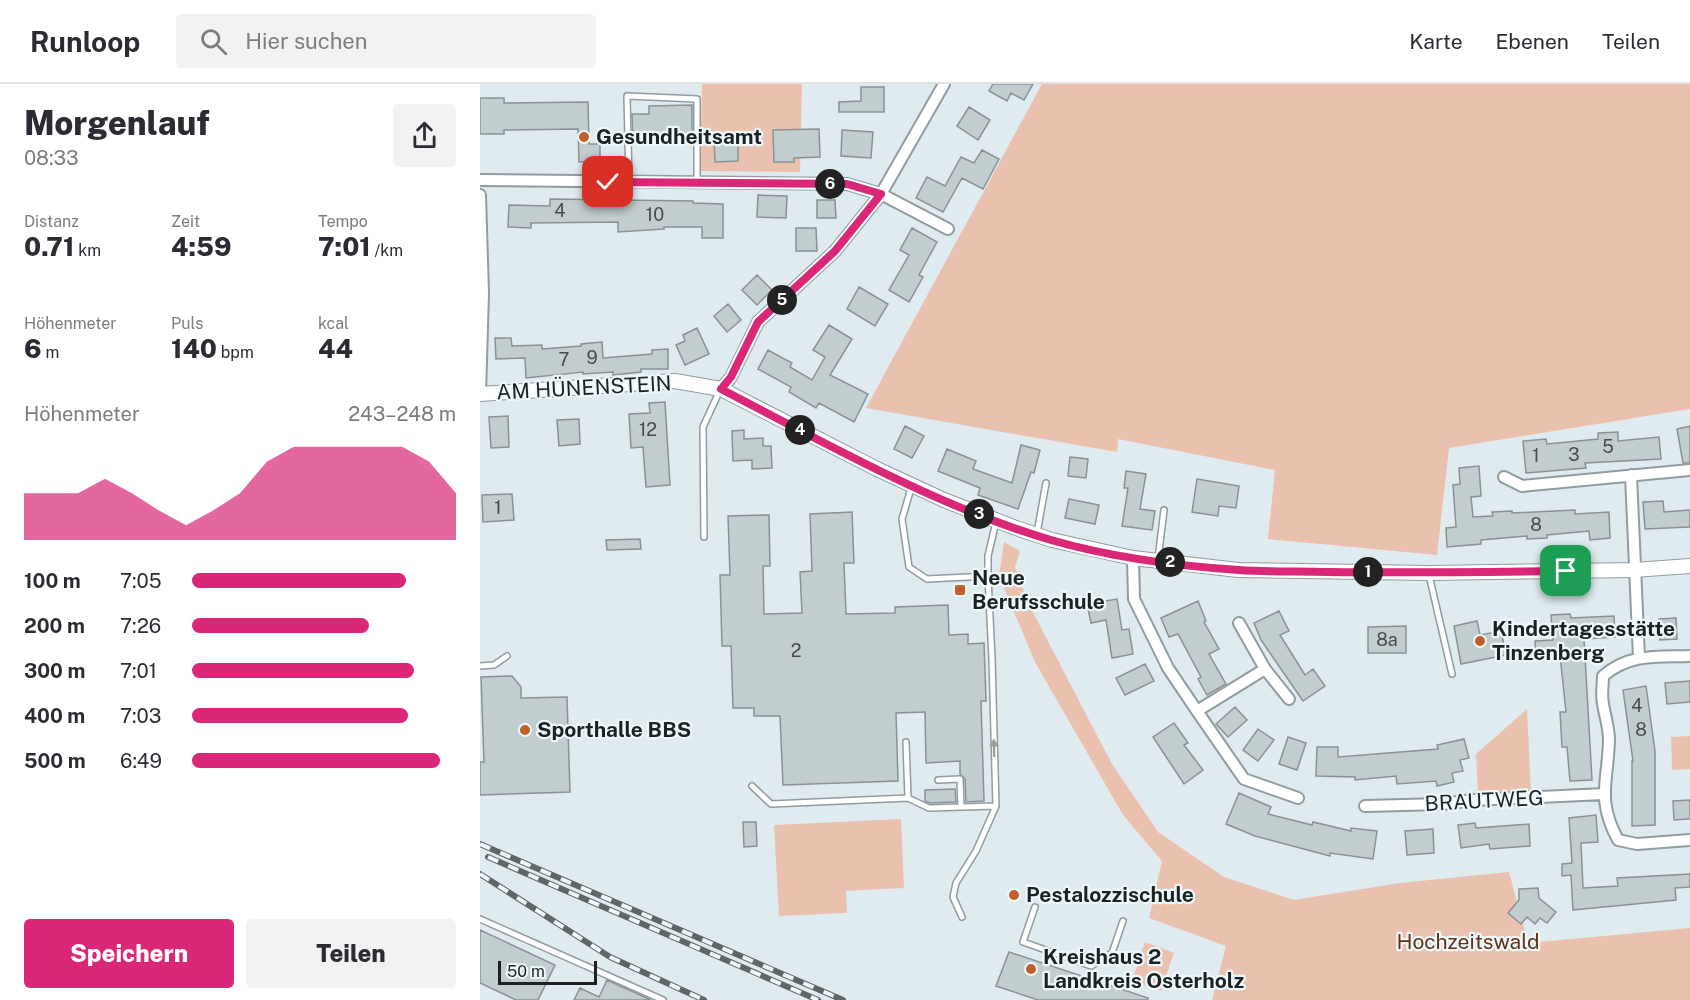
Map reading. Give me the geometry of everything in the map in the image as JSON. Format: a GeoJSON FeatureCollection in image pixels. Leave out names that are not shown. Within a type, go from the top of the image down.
{"type":"FeatureCollection","features":[{"type":"Feature","properties":{"kind":"street"},"geometry":{"type":"LineString","coordinates":[[721,389],[731,377],[758,322],[835,251],[881,194],[944,84]]}},
{"type":"Feature","properties":{"kind":"street"},"geometry":{"type":"LineString","coordinates":[[480,180],[847,184],[881,194],[948,229]]}},
{"type":"Feature","properties":{"kind":"street"},"geometry":{"type":"LineString","coordinates":[[480,198],[483,293],[480,394]]}},
{"type":"Feature","properties":{"kind":"street","name":"AM HÜNENSTEIN"},"geometry":{"type":"LineString","coordinates":[[480,394],[675,381],[721,389],[868,465],[997,521],[1037,535],[1132,558],[1238,570],[1429,573],[1690,567]]}},
{"type":"Feature","properties":{"kind":"street"},"geometry":{"type":"LineString","coordinates":[[1504,477],[1522,486],[1690,470]]}},
{"type":"Feature","properties":{"kind":"street"},"geometry":{"type":"LineString","coordinates":[[1631,475],[1639,658]]}},
{"type":"Feature","properties":{"kind":"street"},"geometry":{"type":"LineString","coordinates":[[1132,558],[1134,599],[1168,668],[1244,779],[1298,798]]}},
{"type":"Feature","properties":{"kind":"street"},"geometry":{"type":"LineString","coordinates":[[1239,623],[1265,669],[1289,699]]}},
{"type":"Feature","properties":{"kind":"street"},"geometry":{"type":"LineString","coordinates":[[1690,656],[1639,658],[1615,665],[1603,676],[1603,704],[1609,740],[1604,794],[1608,821],[1618,840],[1637,844],[1690,840]]}},
{"type":"Feature","properties":{"kind":"street"},"geometry":{"type":"LineString","coordinates":[[1197,711],[1265,669]]}},
{"type":"Feature","properties":{"kind":"street","name":"BRAUTWEG"},"geometry":{"type":"LineString","coordinates":[[1365,806],[1443,804],[1473,800],[1604,794]]}},
{"type":"Feature","properties":{"kind":"lane"},"geometry":{"type":"LineString","coordinates":[[629,182],[627,96],[697,99],[697,182]]}},
{"type":"Feature","properties":{"kind":"lane"},"geometry":{"type":"LineString","coordinates":[[704,537],[703,427],[721,389]]}},
{"type":"Feature","properties":{"kind":"lane"},"geometry":{"type":"LineString","coordinates":[[1037,535],[1046,483]]}},
{"type":"Feature","properties":{"kind":"lane"},"geometry":{"type":"LineString","coordinates":[[912,485],[902,519],[909,567],[927,579],[988,576]]}},
{"type":"Feature","properties":{"kind":"lane"},"geometry":{"type":"LineString","coordinates":[[1157,561],[1164,510]]}},
{"type":"Feature","properties":{"kind":"lane"},"geometry":{"type":"LineString","coordinates":[[962,916],[952,897],[956,883],[976,851],[996,806],[988,556],[997,521]]}},
{"type":"Feature","properties":{"kind":"lane"},"geometry":{"type":"LineString","coordinates":[[1429,573],[1452,674]]}},
{"type":"Feature","properties":{"kind":"lane"},"geometry":{"type":"LineString","coordinates":[[480,666],[494,665],[507,656]]}},
{"type":"Feature","properties":{"kind":"lane"},"geometry":{"type":"LineString","coordinates":[[906,742],[908,798]]}},
{"type":"Feature","properties":{"kind":"lane"},"geometry":{"type":"LineString","coordinates":[[938,780],[960,779],[961,807]]}},
{"type":"Feature","properties":{"kind":"lane"},"geometry":{"type":"LineString","coordinates":[[752,786],[771,804],[908,798],[929,808],[996,806]]}},
{"type":"Feature","properties":{"kind":"lane"},"geometry":{"type":"LineString","coordinates":[[1035,907],[1023,942],[1091,966],[1112,953],[1123,921]]}},
{"type":"Feature","properties":{"kind":"lane"},"geometry":{"type":"LineString","coordinates":[[480,919],[663,1000]]}},
{"type":"Feature","properties":{"kind":"green space"},"geometry":{"type":"Polygon","coordinates":[[[702,84],[802,84],[800,172],[700,171],[702,84]]]}},
{"type":"Feature","properties":{"kind":"green space"},"geometry":{"type":"Polygon","coordinates":[[[1042,84],[1690,84],[1690,409],[1449,448],[1437,555],[1268,539],[1275,470],[1118,439],[1117,452],[866,408],[1042,84]]]}},
{"type":"Feature","properties":{"kind":"green space","name":"Hochzeitswald"},"geometry":{"type":"Polygon","coordinates":[[[1004,542],[1020,551],[1015,567],[1028,603],[1112,764],[1158,832],[1224,877],[1294,900],[1400,883],[1509,872],[1528,943],[1690,928],[1690,1000],[1212,1000],[1226,946],[1149,918],[1162,861],[1123,815],[1035,662],[999,576],[1004,542]]]}},
{"type":"Feature","properties":{"kind":"green space"},"geometry":{"type":"Polygon","coordinates":[[[1527,709],[1531,792],[1478,796],[1476,754],[1527,709]]]}},
{"type":"Feature","properties":{"kind":"green space"},"geometry":{"type":"Polygon","coordinates":[[[1690,736],[1690,769],[1672,770],[1671,737],[1690,736]]]}},
{"type":"Feature","properties":{"kind":"green space"},"geometry":{"type":"Polygon","coordinates":[[[901,819],[904,888],[846,891],[847,913],[779,916],[774,825],[901,819]]]}},
{"type":"Feature","properties":{"kind":"green space"},"geometry":{"type":"Polygon","coordinates":[[[1145,942],[1174,953],[1161,991],[1132,981],[1145,942]]]}},
{"type":"Feature","properties":{"kind":"building"},"geometry":{"type":"Polygon","coordinates":[[[993,84],[1033,84],[1024,100],[1011,93],[1007,101],[989,91],[993,84]]]}},
{"type":"Feature","properties":{"kind":"building"},"geometry":{"type":"Polygon","coordinates":[[[861,87],[884,87],[884,112],[839,112],[839,102],[861,101],[861,87]]]}},
{"type":"Feature","properties":{"kind":"building","name":"Gesundheitsamt"},"geometry":{"type":"Polygon","coordinates":[[[480,98],[504,98],[504,103],[588,102],[589,144],[600,144],[600,161],[579,162],[578,129],[504,130],[504,134],[480,134],[480,98]]]}},
{"type":"Feature","properties":{"kind":"building"},"geometry":{"type":"Polygon","coordinates":[[[692,105],[692,142],[633,143],[632,114],[649,114],[649,106],[692,105]]]}},
{"type":"Feature","properties":{"kind":"building"},"geometry":{"type":"Polygon","coordinates":[[[969,107],[990,120],[978,140],[957,126],[969,107]]]}},
{"type":"Feature","properties":{"kind":"building"},"geometry":{"type":"Polygon","coordinates":[[[819,129],[820,157],[794,158],[794,162],[774,162],[773,130],[819,129]]]}},
{"type":"Feature","properties":{"kind":"building"},"geometry":{"type":"Polygon","coordinates":[[[842,130],[873,132],[871,158],[841,156],[842,130]]]}},
{"type":"Feature","properties":{"kind":"building"},"geometry":{"type":"Polygon","coordinates":[[[714,140],[738,140],[738,161],[715,162],[714,140]]]}},
{"type":"Feature","properties":{"kind":"building"},"geometry":{"type":"Polygon","coordinates":[[[982,150],[999,159],[983,189],[962,178],[943,212],[916,198],[927,177],[945,186],[961,157],[974,163],[982,150]]]}},
{"type":"Feature","properties":{"kind":"building"},"geometry":{"type":"Polygon","coordinates":[[[758,195],[787,196],[786,218],[757,217],[758,195]]]}},
{"type":"Feature","properties":{"kind":"building"},"geometry":{"type":"Polygon","coordinates":[[[550,199],[693,201],[693,203],[723,204],[723,238],[702,238],[702,227],[664,227],[664,229],[618,232],[618,222],[531,223],[531,228],[508,227],[509,205],[550,206],[550,199]]]}},
{"type":"Feature","properties":{"kind":"building"},"geometry":{"type":"Polygon","coordinates":[[[817,200],[835,200],[836,218],[817,218],[817,200]]]}},
{"type":"Feature","properties":{"kind":"building"},"geometry":{"type":"Polygon","coordinates":[[[796,228],[816,228],[817,251],[796,251],[796,228]]]}},
{"type":"Feature","properties":{"kind":"building"},"geometry":{"type":"Polygon","coordinates":[[[912,228],[937,242],[919,275],[923,277],[909,302],[889,290],[909,255],[900,250],[912,228]]]}},
{"type":"Feature","properties":{"kind":"building"},"geometry":{"type":"Polygon","coordinates":[[[757,275],[772,290],[757,305],[742,290],[757,275]]]}},
{"type":"Feature","properties":{"kind":"building"},"geometry":{"type":"Polygon","coordinates":[[[859,287],[888,304],[875,326],[847,309],[859,287]]]}},
{"type":"Feature","properties":{"kind":"building"},"geometry":{"type":"Polygon","coordinates":[[[728,304],[741,320],[727,332],[714,316],[728,304]]]}},
{"type":"Feature","properties":{"kind":"building"},"geometry":{"type":"Polygon","coordinates":[[[829,325],[852,339],[830,375],[868,394],[854,422],[819,403],[816,408],[789,392],[791,387],[758,369],[768,350],[792,363],[790,367],[812,380],[825,357],[813,350],[829,325]]]}},
{"type":"Feature","properties":{"kind":"building"},"geometry":{"type":"Polygon","coordinates":[[[697,328],[709,354],[685,365],[676,345],[685,341],[683,335],[697,328]]]}},
{"type":"Feature","properties":{"kind":"building"},"geometry":{"type":"Polygon","coordinates":[[[495,338],[511,338],[512,346],[542,345],[542,349],[602,342],[603,358],[652,354],[652,350],[668,349],[668,369],[641,369],[641,372],[613,375],[613,372],[583,374],[583,372],[526,378],[525,358],[496,359],[495,338]]]}},
{"type":"Feature","properties":{"kind":"building"},"geometry":{"type":"Polygon","coordinates":[[[665,402],[670,485],[646,487],[643,447],[631,448],[629,414],[650,413],[649,403],[665,402]]]}},
{"type":"Feature","properties":{"kind":"building"},"geometry":{"type":"Polygon","coordinates":[[[508,416],[509,447],[491,448],[489,417],[508,416]]]}},
{"type":"Feature","properties":{"kind":"building"},"geometry":{"type":"Polygon","coordinates":[[[579,419],[580,444],[559,446],[557,420],[579,419]]]}},
{"type":"Feature","properties":{"kind":"building"},"geometry":{"type":"Polygon","coordinates":[[[905,426],[924,436],[912,458],[894,449],[905,426]]]}},
{"type":"Feature","properties":{"kind":"building"},"geometry":{"type":"Polygon","coordinates":[[[1690,426],[1690,463],[1683,463],[1677,429],[1690,426]]]}},
{"type":"Feature","properties":{"kind":"building"},"geometry":{"type":"Polygon","coordinates":[[[744,430],[744,439],[763,438],[763,446],[771,446],[772,468],[752,469],[752,460],[733,461],[732,431],[744,430]]]}},
{"type":"Feature","properties":{"kind":"building"},"geometry":{"type":"Polygon","coordinates":[[[1618,432],[1618,441],[1659,437],[1661,459],[1585,463],[1586,468],[1526,473],[1523,441],[1546,439],[1547,444],[1598,439],[1598,433],[1618,432]]]}},
{"type":"Feature","properties":{"kind":"building"},"geometry":{"type":"Polygon","coordinates":[[[1021,445],[1040,450],[1034,473],[1031,472],[1018,509],[978,495],[980,488],[938,471],[947,449],[976,461],[973,469],[1012,483],[1021,445]]]}},
{"type":"Feature","properties":{"kind":"building"},"geometry":{"type":"Polygon","coordinates":[[[1070,457],[1088,459],[1086,478],[1068,476],[1070,457]]]}},
{"type":"Feature","properties":{"kind":"building"},"geometry":{"type":"Polygon","coordinates":[[[1479,466],[1481,496],[1471,497],[1473,517],[1493,516],[1492,512],[1512,511],[1512,513],[1575,510],[1575,514],[1609,512],[1610,538],[1590,540],[1589,531],[1547,535],[1547,538],[1527,539],[1527,536],[1481,540],[1481,544],[1447,547],[1446,528],[1456,527],[1453,485],[1460,484],[1459,468],[1479,466]]]}},
{"type":"Feature","properties":{"kind":"building"},"geometry":{"type":"Polygon","coordinates":[[[1126,471],[1146,474],[1140,509],[1155,511],[1152,530],[1122,526],[1128,488],[1124,488],[1126,471]]]}},
{"type":"Feature","properties":{"kind":"building"},"geometry":{"type":"Polygon","coordinates":[[[1197,479],[1239,486],[1236,508],[1219,506],[1218,516],[1192,512],[1197,479]]]}},
{"type":"Feature","properties":{"kind":"building"},"geometry":{"type":"Polygon","coordinates":[[[512,494],[514,520],[483,522],[482,495],[512,494]]]}},
{"type":"Feature","properties":{"kind":"building"},"geometry":{"type":"Polygon","coordinates":[[[1069,499],[1099,505],[1095,524],[1065,518],[1069,499]]]}},
{"type":"Feature","properties":{"kind":"building"},"geometry":{"type":"Polygon","coordinates":[[[1663,501],[1664,512],[1690,510],[1690,527],[1645,529],[1643,502],[1663,501]]]}},
{"type":"Feature","properties":{"kind":"building"},"geometry":{"type":"Polygon","coordinates":[[[852,512],[854,563],[844,563],[846,614],[895,613],[895,607],[948,605],[949,635],[968,634],[968,644],[984,643],[986,701],[981,701],[984,801],[966,802],[965,779],[960,774],[960,761],[926,763],[925,712],[896,713],[898,781],[783,785],[780,716],[754,716],[754,708],[733,708],[731,646],[722,646],[720,575],[730,575],[728,516],[769,515],[770,566],[763,566],[764,614],[802,613],[800,572],[812,571],[810,514],[852,512]]]}},
{"type":"Feature","properties":{"kind":"building"},"geometry":{"type":"Polygon","coordinates":[[[640,539],[641,549],[607,550],[606,540],[640,539]]]}},
{"type":"Feature","properties":{"kind":"building"},"geometry":{"type":"Polygon","coordinates":[[[1117,599],[1122,630],[1129,629],[1133,654],[1112,658],[1106,620],[1091,623],[1087,604],[1117,599]]]}},
{"type":"Feature","properties":{"kind":"building"},"geometry":{"type":"Polygon","coordinates":[[[1198,601],[1206,621],[1204,622],[1219,649],[1209,654],[1226,684],[1207,695],[1198,679],[1201,677],[1178,634],[1169,637],[1161,618],[1198,601]]]}},
{"type":"Feature","properties":{"kind":"building"},"geometry":{"type":"Polygon","coordinates":[[[1279,611],[1289,631],[1280,635],[1305,675],[1313,669],[1325,686],[1303,701],[1261,640],[1254,623],[1279,611]]]}},
{"type":"Feature","properties":{"kind":"building"},"geometry":{"type":"Polygon","coordinates":[[[1570,614],[1571,618],[1614,616],[1615,637],[1584,639],[1592,780],[1570,781],[1567,747],[1562,747],[1560,712],[1566,712],[1560,655],[1536,656],[1535,641],[1553,640],[1551,615],[1570,614]]]}},
{"type":"Feature","properties":{"kind":"building"},"geometry":{"type":"Polygon","coordinates":[[[1676,618],[1677,639],[1660,640],[1659,619],[1676,618]]]}},
{"type":"Feature","properties":{"kind":"building"},"geometry":{"type":"Polygon","coordinates":[[[1477,621],[1480,635],[1501,631],[1506,655],[1461,664],[1454,626],[1477,621]]]}},
{"type":"Feature","properties":{"kind":"building"},"geometry":{"type":"Polygon","coordinates":[[[1406,626],[1406,653],[1368,653],[1368,627],[1406,626]]]}},
{"type":"Feature","properties":{"kind":"building"},"geometry":{"type":"Polygon","coordinates":[[[1145,664],[1154,681],[1125,695],[1116,678],[1145,664]]]}},
{"type":"Feature","properties":{"kind":"building","name":"Sporthalle BBS"},"geometry":{"type":"Polygon","coordinates":[[[512,676],[521,687],[521,698],[567,697],[570,792],[480,795],[480,762],[484,762],[481,677],[512,676]]]}},
{"type":"Feature","properties":{"kind":"building"},"geometry":{"type":"Polygon","coordinates":[[[1690,681],[1690,702],[1667,704],[1665,683],[1690,681]]]}},
{"type":"Feature","properties":{"kind":"building"},"geometry":{"type":"Polygon","coordinates":[[[1646,686],[1655,751],[1655,825],[1632,826],[1633,761],[1623,690],[1646,686]]]}},
{"type":"Feature","properties":{"kind":"building"},"geometry":{"type":"Polygon","coordinates":[[[1235,707],[1247,720],[1228,737],[1216,724],[1235,707]]]}},
{"type":"Feature","properties":{"kind":"building"},"geometry":{"type":"Polygon","coordinates":[[[1174,723],[1188,743],[1184,745],[1203,770],[1184,784],[1153,737],[1174,723]]]}},
{"type":"Feature","properties":{"kind":"building"},"geometry":{"type":"Polygon","coordinates":[[[1258,729],[1274,740],[1258,761],[1243,750],[1258,729]]]}},
{"type":"Feature","properties":{"kind":"building"},"geometry":{"type":"Polygon","coordinates":[[[1288,737],[1306,743],[1297,770],[1279,764],[1288,737]]]}},
{"type":"Feature","properties":{"kind":"building"},"geometry":{"type":"Polygon","coordinates":[[[1464,739],[1469,758],[1460,760],[1463,771],[1452,773],[1454,782],[1437,786],[1436,781],[1397,784],[1396,776],[1355,780],[1355,777],[1316,776],[1317,747],[1338,747],[1338,757],[1438,749],[1437,745],[1464,739]]]}},
{"type":"Feature","properties":{"kind":"building"},"geometry":{"type":"Polygon","coordinates":[[[955,789],[956,802],[930,803],[925,801],[925,790],[955,789]]]}},
{"type":"Feature","properties":{"kind":"building"},"geometry":{"type":"Polygon","coordinates":[[[1239,793],[1271,807],[1268,814],[1312,825],[1313,822],[1351,831],[1351,828],[1377,831],[1373,859],[1330,853],[1330,856],[1255,836],[1226,824],[1239,793]]]}},
{"type":"Feature","properties":{"kind":"building"},"geometry":{"type":"Polygon","coordinates":[[[1690,800],[1690,819],[1674,820],[1673,801],[1690,800]]]}},
{"type":"Feature","properties":{"kind":"building"},"geometry":{"type":"Polygon","coordinates":[[[1596,815],[1598,842],[1581,843],[1583,888],[1618,886],[1617,878],[1690,874],[1690,887],[1675,888],[1676,900],[1573,910],[1571,875],[1562,876],[1562,864],[1572,863],[1569,818],[1596,815]]]}},
{"type":"Feature","properties":{"kind":"building"},"geometry":{"type":"Polygon","coordinates":[[[743,822],[756,822],[757,846],[744,847],[743,822]]]}},
{"type":"Feature","properties":{"kind":"building"},"geometry":{"type":"Polygon","coordinates":[[[1475,823],[1476,828],[1529,824],[1530,846],[1490,849],[1489,844],[1461,848],[1458,825],[1475,823]]]}},
{"type":"Feature","properties":{"kind":"building"},"geometry":{"type":"Polygon","coordinates":[[[1433,829],[1434,853],[1407,855],[1405,831],[1433,829]]]}},
{"type":"Feature","properties":{"kind":"building"},"geometry":{"type":"Polygon","coordinates":[[[1538,888],[1539,898],[1556,912],[1547,923],[1540,918],[1535,924],[1527,917],[1521,924],[1508,913],[1519,900],[1519,889],[1538,888]]]}},
{"type":"Feature","properties":{"kind":"building"},"geometry":{"type":"Polygon","coordinates":[[[480,930],[555,965],[538,1000],[516,1000],[480,983],[480,930]]]}},
{"type":"Feature","properties":{"kind":"building","name":"Kreishaus 2 Landkreis Osterholz"},"geometry":{"type":"Polygon","coordinates":[[[1009,952],[1148,998],[1148,1000],[1038,1000],[996,986],[1009,952]]]}},
{"type":"Feature","properties":{"kind":"building"},"geometry":{"type":"Polygon","coordinates":[[[607,980],[651,1000],[574,1000],[580,988],[599,997],[607,980]]]}},
{"type":"Feature","properties":{"kind":"railway"},"geometry":{"type":"LineString","coordinates":[[480,844],[843,1000]]}},
{"type":"Feature","properties":{"kind":"railway"},"geometry":{"type":"LineString","coordinates":[[488,857],[818,1000]]}},
{"type":"Feature","properties":{"kind":"railway"},"geometry":{"type":"LineString","coordinates":[[480,874],[610,957],[704,1000]]}},
{"type":"Feature","properties":{"kind":"place","name":"Gesundheitsamt"},"geometry":{"type":"Point","coordinates":[584,137]}},
{"type":"Feature","properties":{"kind":"place","name":"Neue Berufsschule"},"geometry":{"type":"Point","coordinates":[960,590]}},
{"type":"Feature","properties":{"kind":"place","name":"Kindertagesstätte Tinzenberg"},"geometry":{"type":"Point","coordinates":[1480,641]}},
{"type":"Feature","properties":{"kind":"place","name":"Sporthalle BBS"},"geometry":{"type":"Point","coordinates":[525,730]}},
{"type":"Feature","properties":{"kind":"place","name":"Pestalozzischule"},"geometry":{"type":"Point","coordinates":[1014,895]}},
{"type":"Feature","properties":{"kind":"place","name":"Kreishaus 2 Landkreis Osterholz"},"geometry":{"type":"Point","coordinates":[1031,969]}},
{"type":"Feature","properties":{"kind":"route"},"geometry":{"type":"LineString","coordinates":[[608,182],[847,184],[881,194],[835,251],[758,322],[742,350],[731,377],[721,389],[877,469],[944,500],[1052,540],[1132,558],[1238,570],[1429,573],[1566,571]]}}]}
